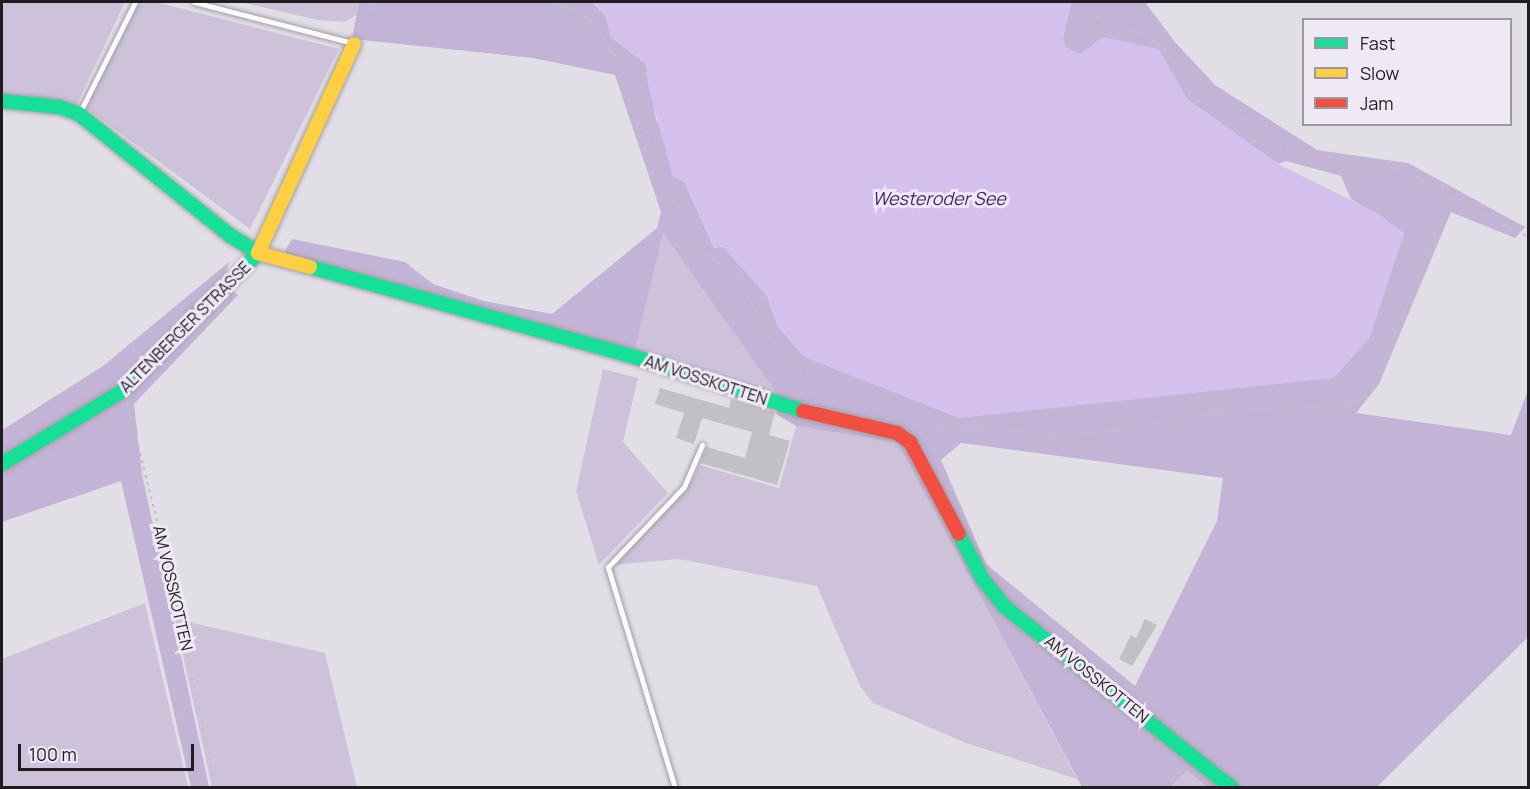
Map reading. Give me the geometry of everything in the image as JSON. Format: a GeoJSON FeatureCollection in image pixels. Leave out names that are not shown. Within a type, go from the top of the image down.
{"type":"FeatureCollection","features":[{"type":"Feature","properties":{"kind":"street"},"geometry":{"type":"LineString","coordinates":[[258,253],[354,44]]}},
{"type":"Feature","properties":{"kind":"street","name":"ALTENBERGER STRASSE"},"geometry":{"type":"LineString","coordinates":[[2,101],[59,107],[79,114],[231,236],[258,253],[124,390],[2,464]]}},
{"type":"Feature","properties":{"kind":"street","name":"AM VOSSKOTTEN"},"geometry":{"type":"LineString","coordinates":[[258,253],[635,357],[819,416],[885,429],[910,442],[982,578],[1005,607],[1232,788]]}},
{"type":"Feature","properties":{"kind":"lane"},"geometry":{"type":"LineString","coordinates":[[79,114],[135,2]]}},
{"type":"Feature","properties":{"kind":"lane"},"geometry":{"type":"LineString","coordinates":[[194,2],[354,44]]}},
{"type":"Feature","properties":{"kind":"lane"},"geometry":{"type":"LineString","coordinates":[[675,788],[608,567],[684,487],[702,445]]}},
{"type":"Feature","properties":{"kind":"path"},"geometry":{"type":"LineString","coordinates":[[354,44],[373,2]]}},
{"type":"Feature","properties":{"kind":"path"},"geometry":{"type":"LineString","coordinates":[[557,2],[591,20],[613,54],[636,72],[649,141],[661,172],[705,254],[738,276],[772,344],[811,379],[819,416]]}},
{"type":"Feature","properties":{"kind":"path"},"geometry":{"type":"LineString","coordinates":[[1078,2],[1077,10],[1148,36],[1209,93],[1288,151],[1407,170],[1450,197],[1528,237]]}},
{"type":"Feature","properties":{"kind":"path"},"geometry":{"type":"LineString","coordinates":[[910,442],[945,427],[988,427],[1050,435],[1096,433],[1221,411],[1344,405],[1359,400],[1373,389],[1450,197]]}},
{"type":"Feature","properties":{"kind":"path","name":"AM VOSSKOTTEN"},"geometry":{"type":"LineString","coordinates":[[124,390],[167,560],[216,788]]}},
{"type":"Feature","properties":{"kind":"path"},"geometry":{"type":"LineString","coordinates":[[155,601],[195,788]]}},
{"type":"Feature","properties":{"kind":"shaded area"},"geometry":{"type":"Polygon","coordinates":[[[2,2],[125,2],[76,106],[2,98],[2,2]]]}},
{"type":"Feature","properties":{"kind":"shaded area"},"geometry":{"type":"Polygon","coordinates":[[[139,2],[156,2],[339,49],[250,229],[85,107],[139,2]]]}},
{"type":"Feature","properties":{"kind":"shaded area"},"geometry":{"type":"Polygon","coordinates":[[[240,2],[360,2],[358,14],[345,22],[318,20],[240,2]]]}},
{"type":"Feature","properties":{"kind":"shaded area"},"geometry":{"type":"Polygon","coordinates":[[[359,2],[592,2],[606,17],[611,37],[646,64],[656,119],[714,248],[723,246],[767,296],[778,327],[1404,233],[1351,199],[1341,176],[1286,161],[1278,164],[1187,99],[1158,49],[1080,54],[1065,47],[1063,38],[1071,2],[1145,2],[1175,42],[1215,85],[1317,150],[1408,163],[1525,227],[1515,238],[1451,212],[1379,384],[1356,413],[1511,435],[1528,390],[1528,637],[1377,787],[1207,787],[1187,771],[1171,787],[1082,787],[898,443],[796,426],[776,414],[781,399],[663,233],[634,352],[279,261],[292,239],[405,262],[433,284],[484,301],[552,314],[657,228],[661,212],[615,75],[533,58],[352,39],[359,2]],[[961,443],[941,460],[986,564],[1135,686],[1217,521],[1223,478],[961,443]]]}},
{"type":"Feature","properties":{"kind":"shaded area"},"geometry":{"type":"Polygon","coordinates":[[[662,232],[748,349],[781,399],[634,352],[662,232]]]}},
{"type":"Feature","properties":{"kind":"shaded area"},"geometry":{"type":"Polygon","coordinates":[[[229,262],[223,282],[238,295],[134,404],[142,474],[209,787],[191,787],[121,481],[2,522],[2,430],[103,366],[229,262]]]}},
{"type":"Feature","properties":{"kind":"shaded area"},"geometry":{"type":"Polygon","coordinates":[[[603,369],[638,378],[623,442],[668,493],[599,565],[576,491],[603,369]]]}},
{"type":"Feature","properties":{"kind":"shaded area"},"geometry":{"type":"Polygon","coordinates":[[[796,426],[898,443],[1077,779],[966,743],[873,703],[860,686],[817,586],[679,559],[613,565],[691,483],[700,465],[779,488],[796,426]]]}},
{"type":"Feature","properties":{"kind":"shaded area"},"geometry":{"type":"Polygon","coordinates":[[[145,603],[188,787],[2,787],[2,659],[145,603]]]}},
{"type":"Feature","properties":{"kind":"shaded area"},"geometry":{"type":"Polygon","coordinates":[[[175,619],[325,653],[357,787],[212,787],[175,619]]]}},
{"type":"Feature","properties":{"kind":"shaded area"},"geometry":{"type":"Polygon","coordinates":[[[1187,771],[1207,787],[1171,788],[1187,771]]]}},
{"type":"Feature","properties":{"kind":"water","name":"Westeroder See"},"geometry":{"type":"Polygon","coordinates":[[[592,2],[1071,2],[1063,38],[1065,47],[1080,54],[1103,37],[1158,49],[1187,99],[1278,164],[1377,213],[1404,233],[1370,337],[1334,378],[959,418],[804,357],[778,327],[767,296],[723,247],[714,248],[684,182],[673,177],[648,85],[646,64],[611,37],[606,17],[592,2]]]}},
{"type":"Feature","properties":{"kind":"building"},"geometry":{"type":"Polygon","coordinates":[[[660,388],[729,408],[731,399],[775,412],[769,435],[790,441],[777,485],[700,463],[707,447],[745,458],[752,432],[702,418],[694,444],[676,438],[684,413],[655,404],[660,388]]]}},
{"type":"Feature","properties":{"kind":"building"},"geometry":{"type":"Polygon","coordinates":[[[1145,619],[1157,625],[1132,666],[1119,659],[1131,635],[1136,638],[1145,619]]]}},
{"type":"Feature","properties":{"kind":"traffic: fast"},"geometry":{"type":"LineString","coordinates":[[2,101],[59,107],[79,114],[231,236],[258,253],[124,390],[2,464]]}},
{"type":"Feature","properties":{"kind":"traffic: fast"},"geometry":{"type":"LineString","coordinates":[[310,267],[635,357],[803,411]]}},
{"type":"Feature","properties":{"kind":"traffic: fast"},"geometry":{"type":"LineString","coordinates":[[959,534],[982,578],[1005,607],[1232,788]]}},
{"type":"Feature","properties":{"kind":"traffic: slow"},"geometry":{"type":"LineString","coordinates":[[310,267],[258,253],[354,44]]}},
{"type":"Feature","properties":{"kind":"traffic: jam"},"geometry":{"type":"LineString","coordinates":[[803,411],[897,433],[910,442],[959,534]]}}]}
